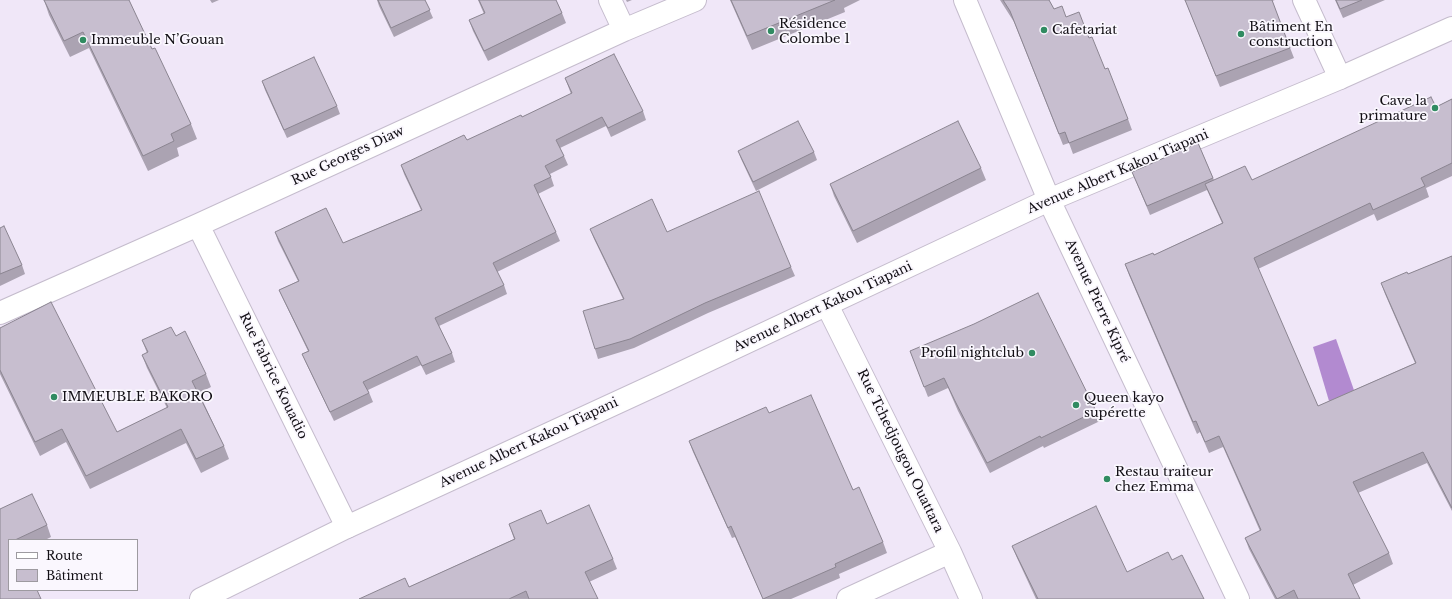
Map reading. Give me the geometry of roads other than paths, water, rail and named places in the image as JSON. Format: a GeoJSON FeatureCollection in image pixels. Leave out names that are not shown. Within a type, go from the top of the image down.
{"type":"FeatureCollection","features":[{"type":"Feature","properties":{"kind":"street"},"geometry":{"type":"LineString","coordinates":[[610,0],[624,30]]}},
{"type":"Feature","properties":{"kind":"street","name":"Rue Georges Diaw"},"geometry":{"type":"LineString","coordinates":[[0,313],[198,225],[624,30],[695,0]]}},
{"type":"Feature","properties":{"kind":"street","name":"Avenue Pierre Kipré"},"geometry":{"type":"LineString","coordinates":[[965,0],[1050,200],[1238,599]]}},
{"type":"Feature","properties":{"kind":"street"},"geometry":{"type":"LineString","coordinates":[[1304,0],[1340,78]]}},
{"type":"Feature","properties":{"kind":"street","name":"Avenue Albert Kakou Tiapani"},"geometry":{"type":"LineString","coordinates":[[200,599],[347,527],[828,305],[1050,200],[1340,78],[1452,28]]}},
{"type":"Feature","properties":{"kind":"street","name":"Rue Fabrice Kouadio"},"geometry":{"type":"LineString","coordinates":[[198,225],[347,527]]}},
{"type":"Feature","properties":{"kind":"street","name":"Rue Tchedjougou Ouattara"},"geometry":{"type":"LineString","coordinates":[[828,305],[950,552],[971,599]]}},
{"type":"Feature","properties":{"kind":"street"},"geometry":{"type":"LineString","coordinates":[[848,599],[950,552]]}},
{"type":"Feature","properties":{"kind":"place","name":"Cafetariat"},"geometry":{"type":"Point","coordinates":[1044,30]}},
{"type":"Feature","properties":{"kind":"place","name":"Résidence Colombe 1"},"geometry":{"type":"Point","coordinates":[771,31]}},
{"type":"Feature","properties":{"kind":"place","name":"Bâtiment En construction"},"geometry":{"type":"Point","coordinates":[1241,34]}},
{"type":"Feature","properties":{"kind":"place","name":"Immeuble N’Gouan"},"geometry":{"type":"Point","coordinates":[83,40]}},
{"type":"Feature","properties":{"kind":"place","name":"Cave la primature"},"geometry":{"type":"Point","coordinates":[1435,108]}},
{"type":"Feature","properties":{"kind":"place","name":"Profil nightclub"},"geometry":{"type":"Point","coordinates":[1032,353]}},
{"type":"Feature","properties":{"kind":"place","name":"IMMEUBLE BAKORO"},"geometry":{"type":"Point","coordinates":[54,397]}},
{"type":"Feature","properties":{"kind":"place","name":"Queen kayo supérette"},"geometry":{"type":"Point","coordinates":[1076,405]}},
{"type":"Feature","properties":{"kind":"place","name":"Restau traiteur chez Emma"},"geometry":{"type":"Point","coordinates":[1107,479]}}]}
